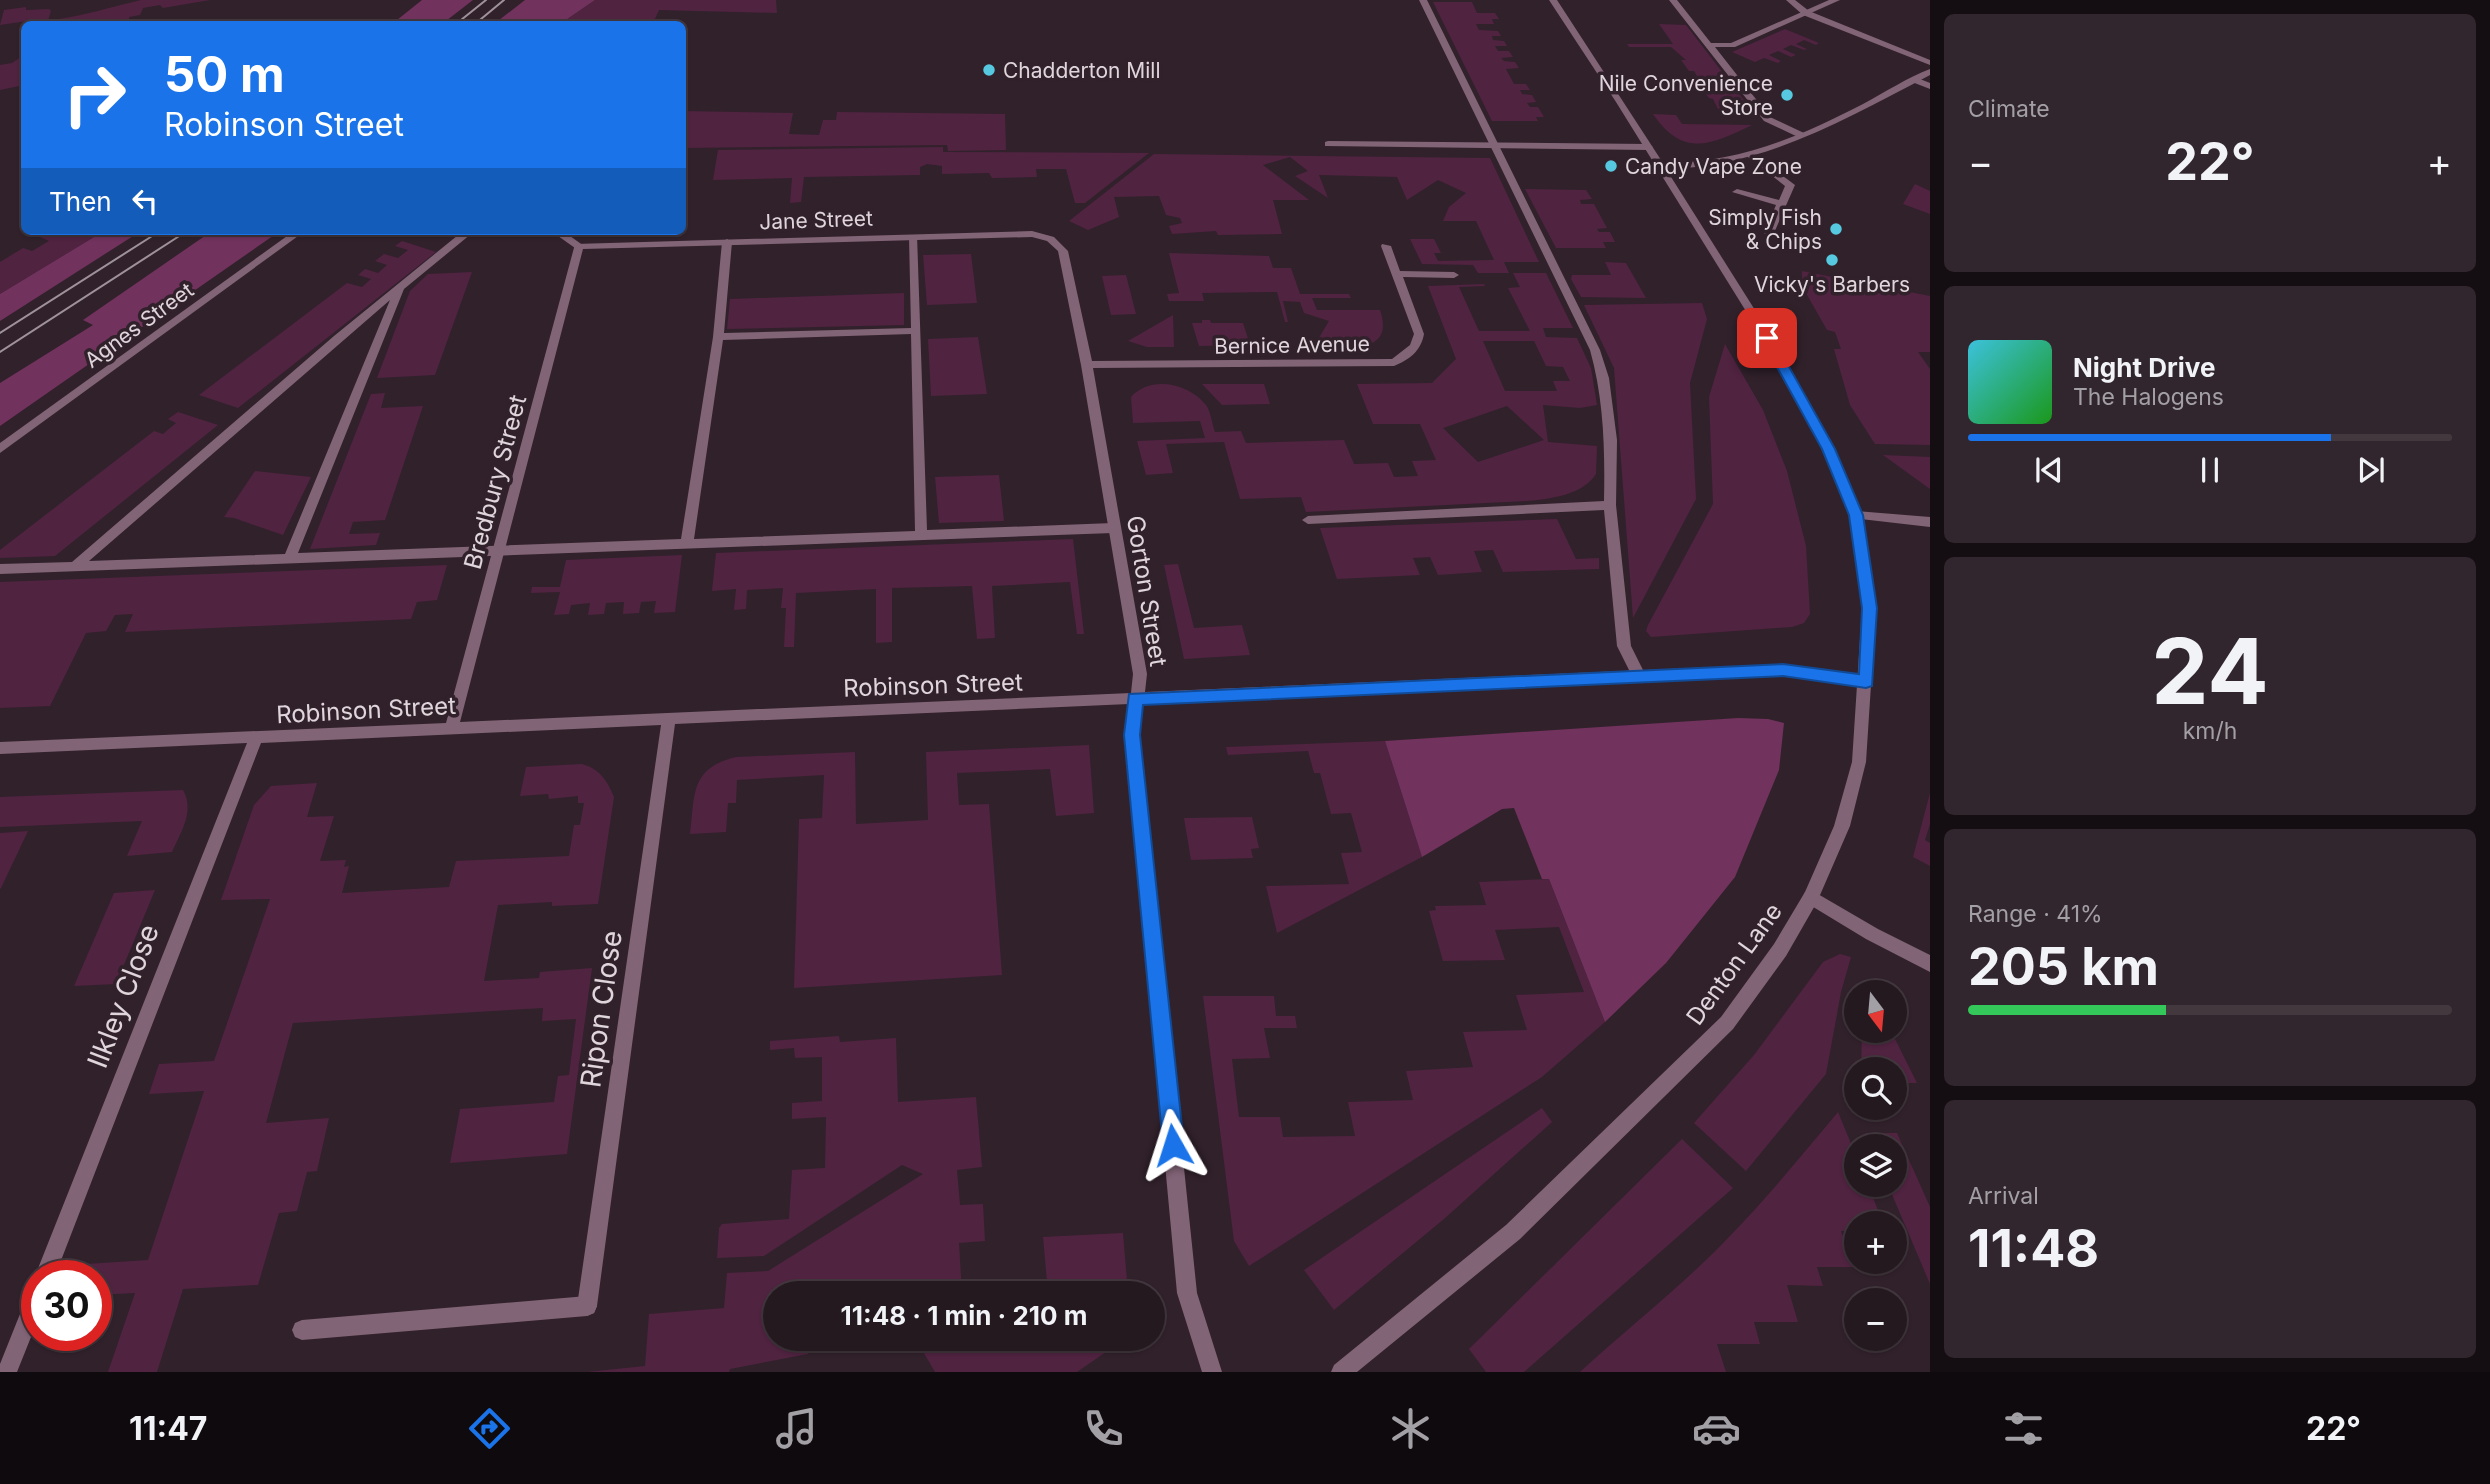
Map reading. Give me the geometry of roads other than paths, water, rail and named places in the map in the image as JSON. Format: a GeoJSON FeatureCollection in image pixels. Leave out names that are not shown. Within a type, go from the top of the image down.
{"type":"FeatureCollection","features":[{"type":"Feature","properties":{"kind":"street"},"geometry":{"type":"LineString","coordinates":[[1423,0],[1595,350],[1603,378],[1611,440],[1610,505],[1625,646],[1639,676]]}},
{"type":"Feature","properties":{"kind":"street","name":"Denton Lane"},"geometry":{"type":"LineString","coordinates":[[1341,1372],[1513,1232],[1630,1121],[1727,1023],[1780,950],[1811,897],[1842,826],[1859,762],[1869,608],[1856,515],[1829,449],[1741,295],[1553,0]]}},
{"type":"Feature","properties":{"kind":"street"},"geometry":{"type":"LineString","coordinates":[[1673,0],[1767,119],[1801,135]]}},
{"type":"Feature","properties":{"kind":"street"},"geometry":{"type":"LineString","coordinates":[[1790,0],[1806,13],[1930,64]]}},
{"type":"Feature","properties":{"kind":"street"},"geometry":{"type":"LineString","coordinates":[[1708,45],[1732,45],[1836,0]]}},
{"type":"Feature","properties":{"kind":"street"},"geometry":{"type":"LineString","coordinates":[[1660,166],[1722,161],[1751,155],[1801,135],[1930,72]]}},
{"type":"Feature","properties":{"kind":"street"},"geometry":{"type":"LineString","coordinates":[[1915,80],[1930,86]]}},
{"type":"Feature","properties":{"kind":"street"},"geometry":{"type":"LineString","coordinates":[[1328,144],[1648,147]]}},
{"type":"Feature","properties":{"kind":"street"},"geometry":{"type":"LineString","coordinates":[[1751,155],[1790,185],[1769,233]]}},
{"type":"Feature","properties":{"kind":"street"},"geometry":{"type":"LineString","coordinates":[[1737,192],[1782,204]]}},
{"type":"Feature","properties":{"kind":"street","name":"Jane Street"},"geometry":{"type":"LineString","coordinates":[[579,247],[1032,234],[1053,239]]}},
{"type":"Feature","properties":{"kind":"street","name":"Agnes Street"},"geometry":{"type":"LineString","coordinates":[[0,449],[294,235]]}},
{"type":"Feature","properties":{"kind":"street"},"geometry":{"type":"LineString","coordinates":[[76,565],[328,347],[465,235]]}},
{"type":"Feature","properties":{"kind":"street"},"geometry":{"type":"LineString","coordinates":[[562,235],[579,247]]}},
{"type":"Feature","properties":{"kind":"street"},"geometry":{"type":"LineString","coordinates":[[914,237],[914,331],[921,535]]}},
{"type":"Feature","properties":{"kind":"street","name":"Gorton Street"},"geometry":{"type":"LineString","coordinates":[[1053,239],[1063,251],[1087,365],[1140,674],[1135,699],[1133,746],[1187,1293],[1212,1372]]}},
{"type":"Feature","properties":{"kind":"street"},"geometry":{"type":"LineString","coordinates":[[687,543],[718,337],[727,242]]}},
{"type":"Feature","properties":{"kind":"street","name":"Bredbury Street"},"geometry":{"type":"LineString","coordinates":[[451,729],[579,247]]}},
{"type":"Feature","properties":{"kind":"street","name":"Bernice Avenue"},"geometry":{"type":"LineString","coordinates":[[1087,365],[1394,362],[1408,355],[1418,343],[1419,334],[1386,247]]}},
{"type":"Feature","properties":{"kind":"street"},"geometry":{"type":"LineString","coordinates":[[1397,274],[1454,275]]}},
{"type":"Feature","properties":{"kind":"street"},"geometry":{"type":"LineString","coordinates":[[290,557],[401,288]]}},
{"type":"Feature","properties":{"kind":"street"},"geometry":{"type":"LineString","coordinates":[[718,337],[914,331]]}},
{"type":"Feature","properties":{"kind":"street"},"geometry":{"type":"LineString","coordinates":[[1308,520],[1610,505]]}},
{"type":"Feature","properties":{"kind":"street"},"geometry":{"type":"LineString","coordinates":[[1856,515],[1930,522]]}},
{"type":"Feature","properties":{"kind":"street"},"geometry":{"type":"LineString","coordinates":[[0,569],[1113,528]]}},
{"type":"Feature","properties":{"kind":"street","name":"Robinson Street"},"geometry":{"type":"LineString","coordinates":[[0,748],[1783,670],[1866,681]]}},
{"type":"Feature","properties":{"kind":"street","name":"Ripon Close"},"geometry":{"type":"LineString","coordinates":[[302,1330],[587,1306],[669,719]]}},
{"type":"Feature","properties":{"kind":"street","name":"Ilkley Close"},"geometry":{"type":"LineString","coordinates":[[51,1260],[256,738]]}},
{"type":"Feature","properties":{"kind":"street"},"geometry":{"type":"LineString","coordinates":[[1811,897],[1872,934],[1930,964]]}},
{"type":"Feature","properties":{"kind":"street"},"geometry":{"type":"LineString","coordinates":[[7,1372],[21,1337]]}},
{"type":"Feature","properties":{"kind":"tram line"},"geometry":{"type":"LineString","coordinates":[[460,21],[486,0]]}},
{"type":"Feature","properties":{"kind":"tram line"},"geometry":{"type":"LineString","coordinates":[[479,21],[504,0]]}},
{"type":"Feature","properties":{"kind":"tram line"},"geometry":{"type":"LineString","coordinates":[[0,333],[154,235]]}},
{"type":"Feature","properties":{"kind":"tram line"},"geometry":{"type":"LineString","coordinates":[[0,352],[181,235]]}},
{"type":"Feature","properties":{"kind":"place","name":"Chadderton Mill"},"geometry":{"type":"Point","coordinates":[989,70]}},
{"type":"Feature","properties":{"kind":"place","name":"Nile Convenience Store"},"geometry":{"type":"Point","coordinates":[1787,95]}},
{"type":"Feature","properties":{"kind":"place","name":"Candy Vape Zone"},"geometry":{"type":"Point","coordinates":[1611,166]}},
{"type":"Feature","properties":{"kind":"place","name":"Simply Fish & Chips"},"geometry":{"type":"Point","coordinates":[1836,229]}},
{"type":"Feature","properties":{"kind":"place","name":"Vicky's Barbers"},"geometry":{"type":"Point","coordinates":[1832,260]}}]}
